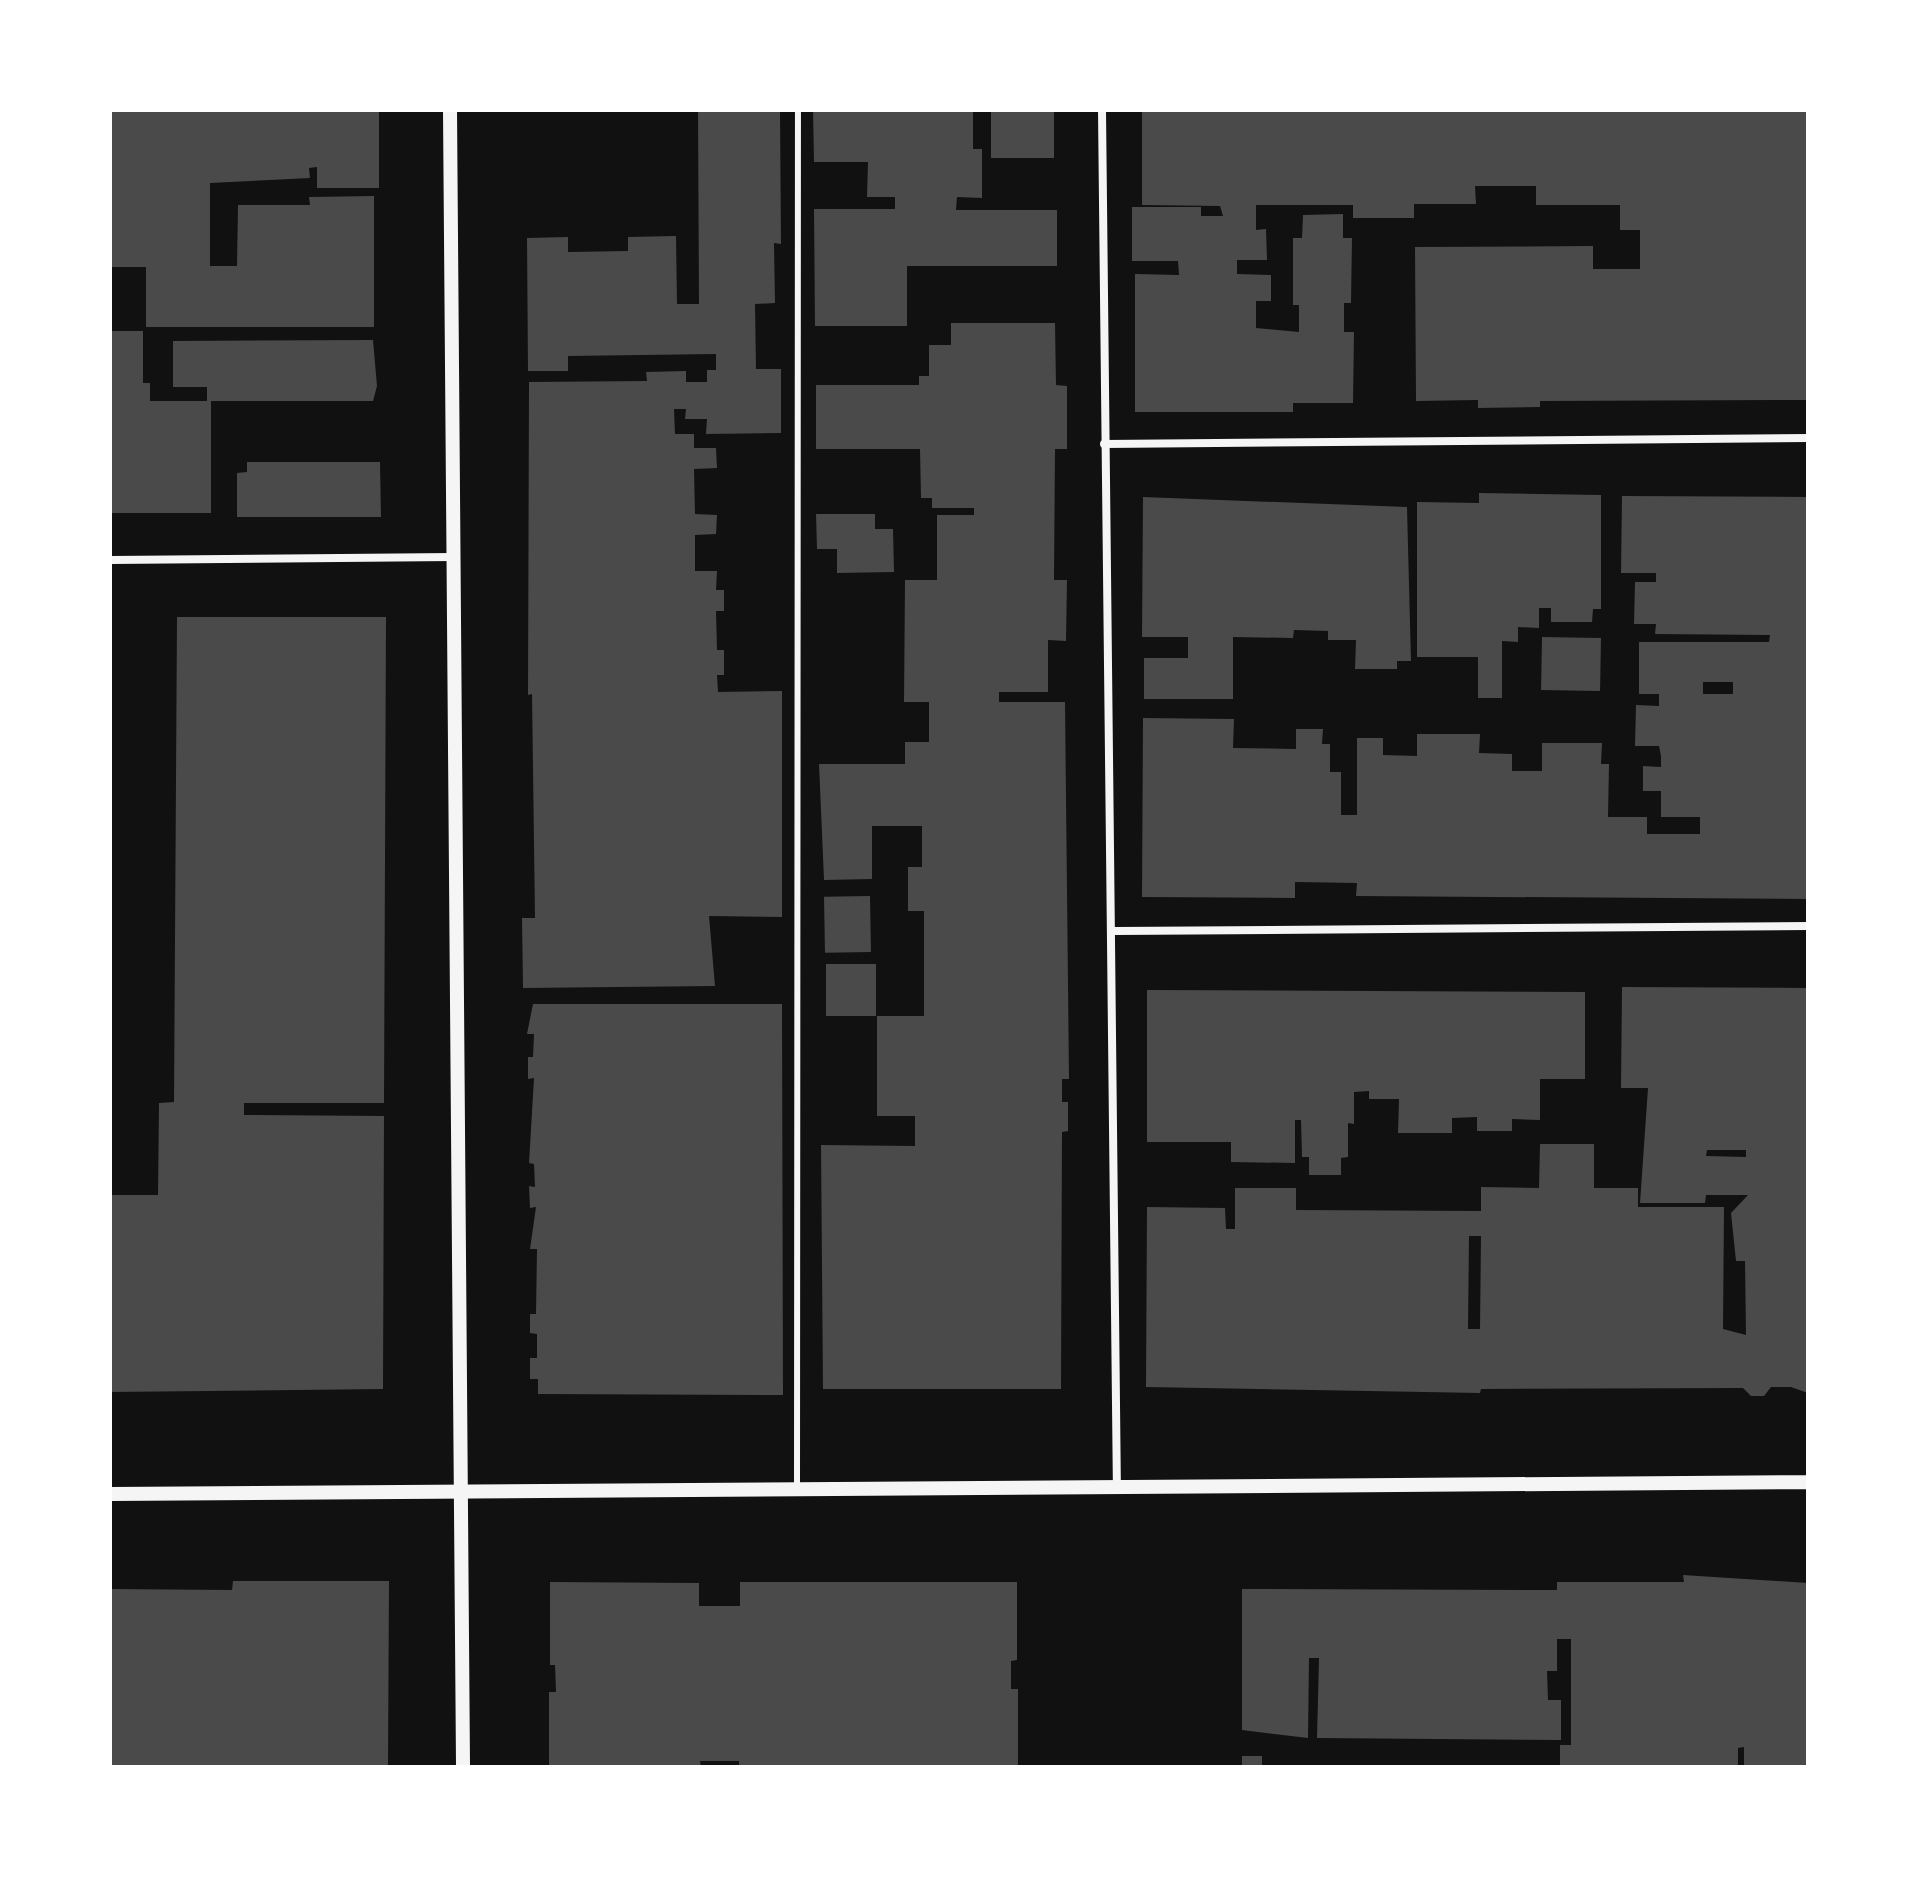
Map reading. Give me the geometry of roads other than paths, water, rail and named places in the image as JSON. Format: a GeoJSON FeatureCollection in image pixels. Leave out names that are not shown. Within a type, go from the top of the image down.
{"type":"FeatureCollection","features":[{"type":"Feature","properties":{"kind":"street"},"geometry":{"type":"LineString","coordinates":[[450,110],[463,1767]]}},
{"type":"Feature","properties":{"kind":"street"},"geometry":{"type":"LineString","coordinates":[[1102,110],[1104,444],[1115,931],[1117,1487]]}},
{"type":"Feature","properties":{"kind":"street"},"geometry":{"type":"LineString","coordinates":[[1104,444],[1808,438]]}},
{"type":"Feature","properties":{"kind":"street"},"geometry":{"type":"LineString","coordinates":[[110,560],[454,557]]}},
{"type":"Feature","properties":{"kind":"street"},"geometry":{"type":"LineString","coordinates":[[1115,931],[1808,926]]}},
{"type":"Feature","properties":{"kind":"street"},"geometry":{"type":"LineString","coordinates":[[110,1494],[1808,1482]]}},
{"type":"Feature","properties":{"kind":"lane"},"geometry":{"type":"LineString","coordinates":[[797,1489],[798,110]]}}]}
